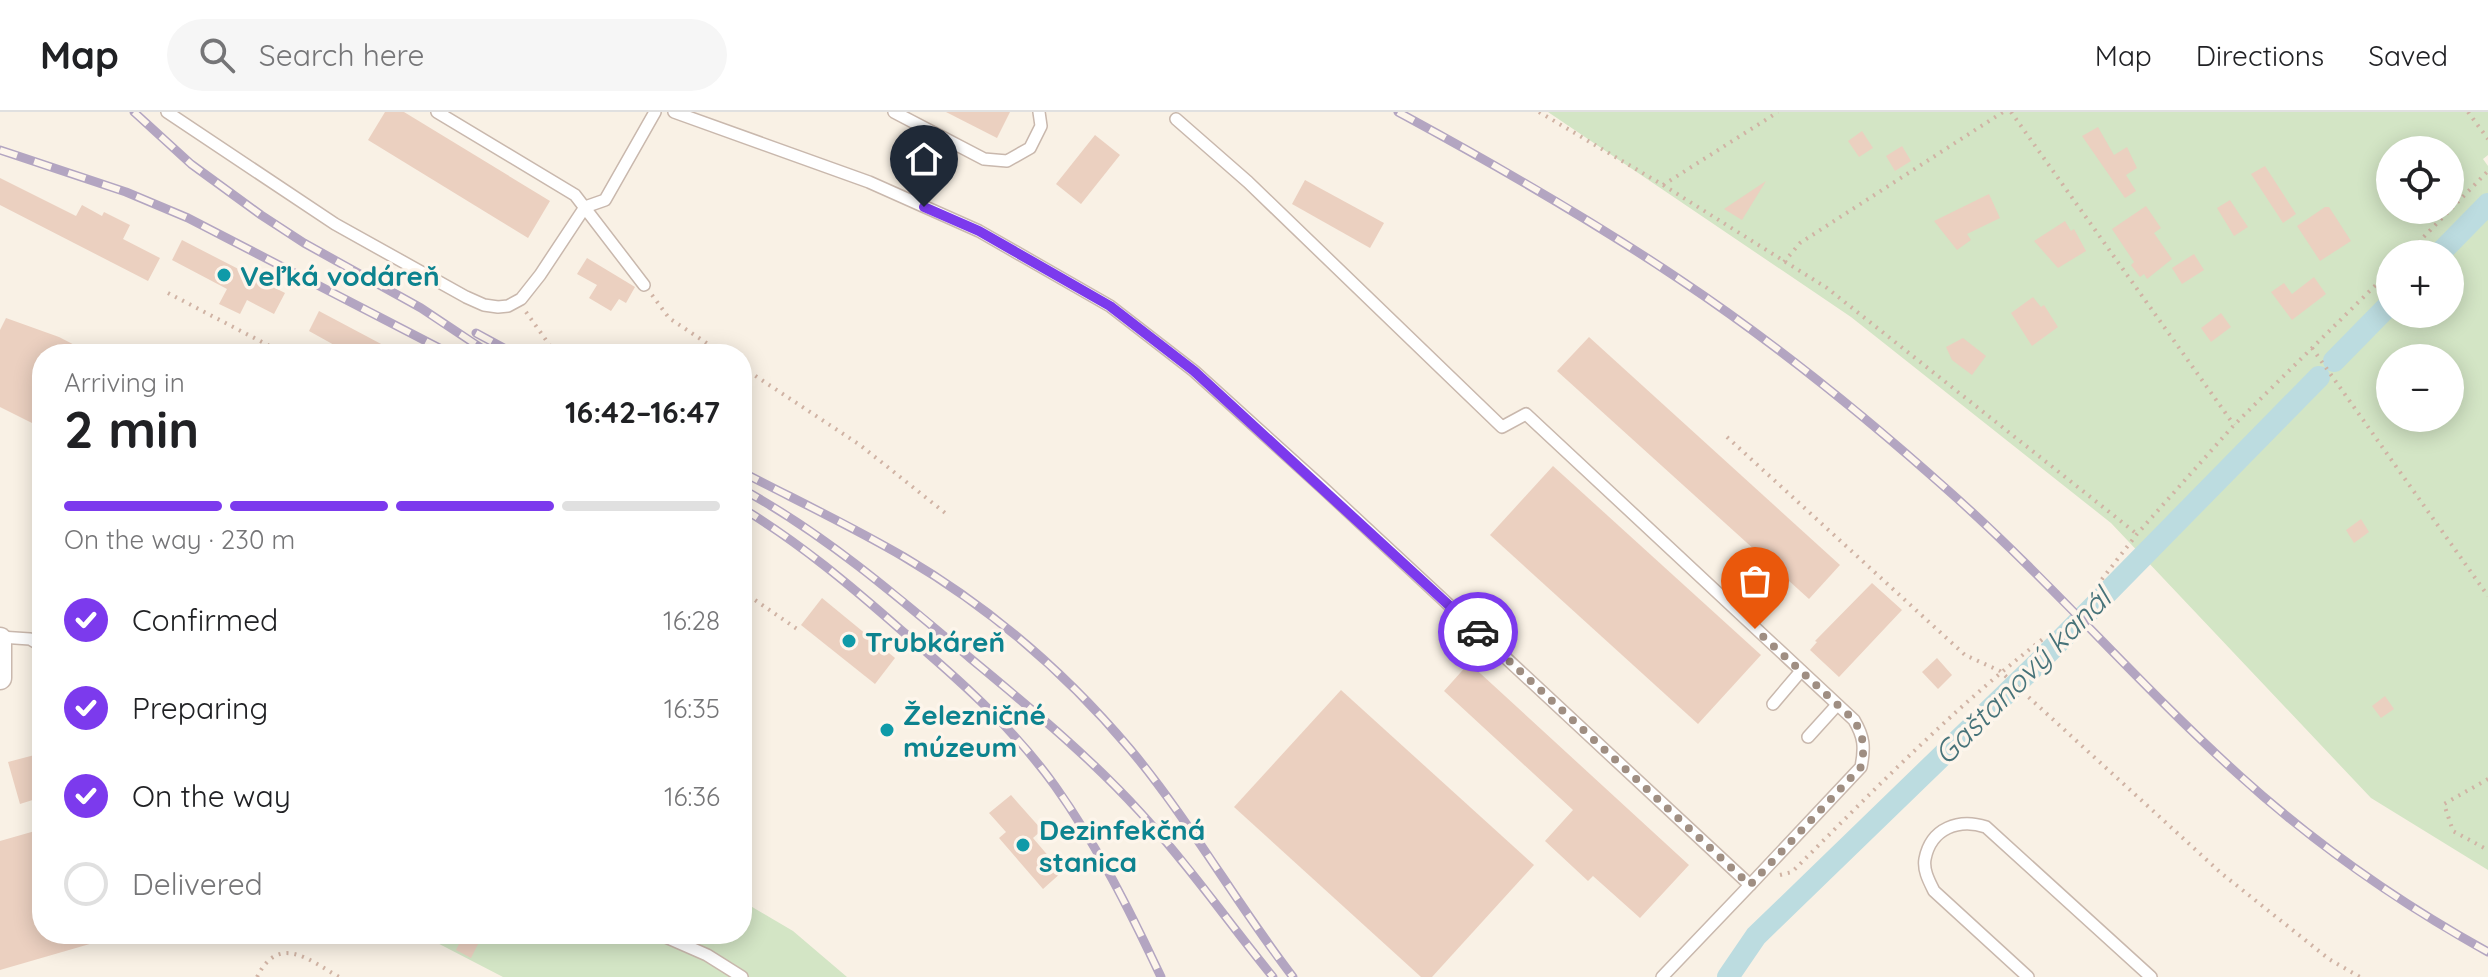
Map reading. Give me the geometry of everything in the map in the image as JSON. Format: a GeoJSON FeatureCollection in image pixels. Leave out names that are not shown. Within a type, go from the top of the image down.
{"type":"FeatureCollection","features":[{"type":"Feature","properties":{"kind":"street"},"geometry":{"type":"LineString","coordinates":[[0,638],[0,678]]}},
{"type":"Feature","properties":{"kind":"lane"},"geometry":{"type":"LineString","coordinates":[[167,112],[335,224],[466,297],[498,307],[515,302],[531,288],[585,207],[605,200],[655,112]]}},
{"type":"Feature","properties":{"kind":"lane"},"geometry":{"type":"LineString","coordinates":[[437,112],[575,195],[644,285]]}},
{"type":"Feature","properties":{"kind":"lane"},"geometry":{"type":"LineString","coordinates":[[674,112],[882,188],[979,231],[1110,306],[1194,371],[1752,883]]}},
{"type":"Feature","properties":{"kind":"lane"},"geometry":{"type":"LineString","coordinates":[[894,112],[984,159],[1007,161],[1030,148],[1041,126],[1039,112]]}},
{"type":"Feature","properties":{"kind":"lane"},"geometry":{"type":"LineString","coordinates":[[1176,119],[1248,182],[1502,427],[1526,414],[1854,720],[1863,736],[1865,749],[1861,767],[1662,977]]}},
{"type":"Feature","properties":{"kind":"lane"},"geometry":{"type":"LineString","coordinates":[[0,638],[32,640]]}},
{"type":"Feature","properties":{"kind":"lane"},"geometry":{"type":"LineString","coordinates":[[1773,704],[1801,671]]}},
{"type":"Feature","properties":{"kind":"lane"},"geometry":{"type":"LineString","coordinates":[[1808,737],[1837,705]]}},
{"type":"Feature","properties":{"kind":"lane"},"geometry":{"type":"LineString","coordinates":[[2028,977],[1934,891],[1927,877],[1924,861],[1930,847],[1940,833],[1955,823],[1970,821],[1986,827],[2151,977]]}},
{"type":"Feature","properties":{"kind":"lane"},"geometry":{"type":"LineString","coordinates":[[682,944],[707,955],[742,977]]}},
{"type":"Feature","properties":{"kind":"path"},"geometry":{"type":"LineString","coordinates":[[1539,112],[1827,288],[2137,534]]}},
{"type":"Feature","properties":{"kind":"path"},"geometry":{"type":"LineString","coordinates":[[1663,185],[1778,112]]}},
{"type":"Feature","properties":{"kind":"path"},"geometry":{"type":"LineString","coordinates":[[1784,262],[1800,243],[2003,112]]}},
{"type":"Feature","properties":{"kind":"path"},"geometry":{"type":"LineString","coordinates":[[2011,112],[2234,425]]}},
{"type":"Feature","properties":{"kind":"path"},"geometry":{"type":"LineString","coordinates":[[2468,112],[2488,139]]}},
{"type":"Feature","properties":{"kind":"path"},"geometry":{"type":"LineString","coordinates":[[2421,240],[2488,171]]}},
{"type":"Feature","properties":{"kind":"path"},"geometry":{"type":"LineString","coordinates":[[644,285],[669,318],[708,344]]}},
{"type":"Feature","properties":{"kind":"path"},"geometry":{"type":"LineString","coordinates":[[2092,592],[2137,534],[2234,425],[2376,285]]}},
{"type":"Feature","properties":{"kind":"path"},"geometry":{"type":"LineString","coordinates":[[168,293],[266,344]]}},
{"type":"Feature","properties":{"kind":"path"},"geometry":{"type":"LineString","coordinates":[[515,302],[523,308],[549,344]]}},
{"type":"Feature","properties":{"kind":"path"},"geometry":{"type":"LineString","coordinates":[[2312,348],[2488,596]]}},
{"type":"Feature","properties":{"kind":"path"},"geometry":{"type":"LineString","coordinates":[[752,374],[860,445],[949,516]]}},
{"type":"Feature","properties":{"kind":"path"},"geometry":{"type":"LineString","coordinates":[[1727,437],[1965,655],[2000,671],[2221,873],[2329,959],[2360,977]]}},
{"type":"Feature","properties":{"kind":"path"},"geometry":{"type":"LineString","coordinates":[[752,598],[797,629]]}},
{"type":"Feature","properties":{"kind":"path"},"geometry":{"type":"LineString","coordinates":[[1752,883],[1792,872],[2000,671],[2052,632]]}},
{"type":"Feature","properties":{"kind":"path"},"geometry":{"type":"LineString","coordinates":[[2488,779],[2444,804],[2453,831],[2488,850]]}},
{"type":"Feature","properties":{"kind":"path"},"geometry":{"type":"LineString","coordinates":[[257,977],[269,959],[288,952],[298,954],[339,977]]}},
{"type":"Feature","properties":{"kind":"green space"},"geometry":{"type":"Polygon","coordinates":[[[1548,112],[2488,112],[2488,155],[2483,159],[2488,166],[2488,870],[2371,798],[2111,523],[1851,317],[1548,112]]]}},
{"type":"Feature","properties":{"kind":"green space"},"geometry":{"type":"Polygon","coordinates":[[[752,907],[793,931],[847,977],[503,977],[439,944],[752,944],[752,907]]]}},
{"type":"Feature","properties":{"kind":"building"},"geometry":{"type":"Polygon","coordinates":[[[385,112],[404,112],[550,201],[528,238],[368,140],[385,112]]]}},
{"type":"Feature","properties":{"kind":"building"},"geometry":{"type":"Polygon","coordinates":[[[946,112],[1010,112],[997,138],[946,112]]]}},
{"type":"Feature","properties":{"kind":"building"},"geometry":{"type":"Polygon","coordinates":[[[2098,127],[2114,155],[2127,147],[2137,168],[2126,175],[2136,191],[2125,198],[2082,136],[2098,127]]]}},
{"type":"Feature","properties":{"kind":"building"},"geometry":{"type":"Polygon","coordinates":[[[1862,131],[1873,148],[1859,157],[1848,141],[1862,131]]]}},
{"type":"Feature","properties":{"kind":"building"},"geometry":{"type":"Polygon","coordinates":[[[1095,135],[1120,155],[1081,204],[1056,184],[1095,135]]]}},
{"type":"Feature","properties":{"kind":"building"},"geometry":{"type":"Polygon","coordinates":[[[1902,146],[1911,161],[1895,171],[1886,156],[1902,146]]]}},
{"type":"Feature","properties":{"kind":"building"},"geometry":{"type":"Polygon","coordinates":[[[2265,166],[2296,214],[2283,223],[2251,174],[2265,166]]]}},
{"type":"Feature","properties":{"kind":"building"},"geometry":{"type":"Polygon","coordinates":[[[0,178],[76,216],[82,205],[102,216],[104,212],[130,225],[123,239],[160,258],[148,281],[0,205],[0,178]]]}},
{"type":"Feature","properties":{"kind":"building"},"geometry":{"type":"Polygon","coordinates":[[[1305,180],[1384,223],[1370,248],[1292,204],[1305,180]]]}},
{"type":"Feature","properties":{"kind":"building"},"geometry":{"type":"Polygon","coordinates":[[[1766,181],[1742,220],[1724,209],[1766,181]]]}},
{"type":"Feature","properties":{"kind":"building"},"geometry":{"type":"Polygon","coordinates":[[[1989,194],[2000,218],[1967,234],[1971,240],[1957,250],[1934,221],[1989,194]]]}},
{"type":"Feature","properties":{"kind":"building"},"geometry":{"type":"Polygon","coordinates":[[[2230,200],[2248,227],[2234,236],[2217,208],[2230,200]]]}},
{"type":"Feature","properties":{"kind":"building"},"geometry":{"type":"Polygon","coordinates":[[[2146,206],[2161,228],[2154,233],[2172,259],[2147,279],[2144,274],[2140,277],[2131,265],[2134,262],[2112,229],[2146,206]]]}},
{"type":"Feature","properties":{"kind":"building"},"geometry":{"type":"Polygon","coordinates":[[[2329,207],[2351,241],[2320,261],[2297,226],[2329,207]]]}},
{"type":"Feature","properties":{"kind":"building"},"geometry":{"type":"Polygon","coordinates":[[[2065,221],[2071,231],[2074,229],[2086,251],[2058,268],[2034,241],[2065,221]]]}},
{"type":"Feature","properties":{"kind":"building","name":"Veľká vodáreň"},"geometry":{"type":"Polygon","coordinates":[[[182,240],[285,293],[274,314],[247,300],[240,314],[219,304],[227,289],[172,260],[182,240]]]}},
{"type":"Feature","properties":{"kind":"building"},"geometry":{"type":"Polygon","coordinates":[[[2194,254],[2204,270],[2182,284],[2172,268],[2194,254]]]}},
{"type":"Feature","properties":{"kind":"building"},"geometry":{"type":"Polygon","coordinates":[[[587,258],[635,287],[626,303],[619,299],[611,311],[589,298],[597,285],[577,274],[587,258]]]}},
{"type":"Feature","properties":{"kind":"building"},"geometry":{"type":"Polygon","coordinates":[[[2314,277],[2326,294],[2292,320],[2271,292],[2284,283],[2292,294],[2314,277]]]}},
{"type":"Feature","properties":{"kind":"building"},"geometry":{"type":"Polygon","coordinates":[[[2033,297],[2041,307],[2044,305],[2058,327],[2032,346],[2011,313],[2033,297]]]}},
{"type":"Feature","properties":{"kind":"building"},"geometry":{"type":"Polygon","coordinates":[[[319,311],[381,344],[332,344],[309,331],[319,311]]]}},
{"type":"Feature","properties":{"kind":"building"},"geometry":{"type":"Polygon","coordinates":[[[2221,313],[2231,327],[2211,342],[2201,328],[2221,313]]]}},
{"type":"Feature","properties":{"kind":"building"},"geometry":{"type":"Polygon","coordinates":[[[6,318],[73,344],[32,344],[32,423],[0,407],[0,330],[6,318]]]}},
{"type":"Feature","properties":{"kind":"building"},"geometry":{"type":"Polygon","coordinates":[[[1589,337],[1840,565],[1809,599],[1557,371],[1589,337]]]}},
{"type":"Feature","properties":{"kind":"building"},"geometry":{"type":"Polygon","coordinates":[[[1963,338],[1986,356],[1972,375],[1952,360],[1946,347],[1963,338]]]}},
{"type":"Feature","properties":{"kind":"building"},"geometry":{"type":"Polygon","coordinates":[[[1553,466],[1761,655],[1698,724],[1490,535],[1553,466]]]}},
{"type":"Feature","properties":{"kind":"building"},"geometry":{"type":"Polygon","coordinates":[[[2361,519],[2369,532],[2354,543],[2346,530],[2361,519]]]}},
{"type":"Feature","properties":{"kind":"building"},"geometry":{"type":"Polygon","coordinates":[[[1872,583],[1902,610],[1839,677],[1810,650],[1815,641],[1872,583]]]}},
{"type":"Feature","properties":{"kind":"building","name":"Trubkáreň"},"geometry":{"type":"Polygon","coordinates":[[[822,598],[895,658],[875,684],[801,625],[822,598]]]}},
{"type":"Feature","properties":{"kind":"building"},"geometry":{"type":"Polygon","coordinates":[[[1937,658],[1952,675],[1938,689],[1922,672],[1937,658]]]}},
{"type":"Feature","properties":{"kind":"building"},"geometry":{"type":"Polygon","coordinates":[[[1469,663],[1689,865],[1640,918],[1593,876],[1588,881],[1545,841],[1573,810],[1444,691],[1469,663]]]}},
{"type":"Feature","properties":{"kind":"building"},"geometry":{"type":"Polygon","coordinates":[[[1341,690],[1534,865],[1432,977],[1421,977],[1234,807],[1341,690]]]}},
{"type":"Feature","properties":{"kind":"building"},"geometry":{"type":"Polygon","coordinates":[[[2385,696],[2394,709],[2381,718],[2372,706],[2385,696]]]}},
{"type":"Feature","properties":{"kind":"building"},"geometry":{"type":"Polygon","coordinates":[[[32,756],[32,800],[20,804],[8,762],[32,756]]]}},
{"type":"Feature","properties":{"kind":"building","name":"Dezinfekčná stanica"},"geometry":{"type":"Polygon","coordinates":[[[1011,795],[1042,830],[1033,838],[1062,872],[1043,889],[999,838],[1006,832],[989,813],[1011,795]]]}},
{"type":"Feature","properties":{"kind":"building"},"geometry":{"type":"Polygon","coordinates":[[[32,832],[32,944],[90,944],[0,970],[0,841],[32,832]]]}},
{"type":"Feature","properties":{"kind":"building"},"geometry":{"type":"Polygon","coordinates":[[[459,944],[478,944],[471,958],[456,950],[459,944]]]}},
{"type":"Feature","properties":{"kind":"waterway","name":"Gaštanový kanál"},"geometry":{"type":"LineString","coordinates":[[2453,240],[2488,204]]}},
{"type":"Feature","properties":{"kind":"waterway","name":"Gaštanový kanál"},"geometry":{"type":"LineString","coordinates":[[2334,361],[2376,318]]}},
{"type":"Feature","properties":{"kind":"waterway","name":"Gaštanový kanál"},"geometry":{"type":"LineString","coordinates":[[1728,977],[1756,936],[2042,659],[2319,377]]}},
{"type":"Feature","properties":{"kind":"railway"},"geometry":{"type":"LineString","coordinates":[[134,112],[191,164],[261,215],[304,243],[421,308],[475,344]]}},
{"type":"Feature","properties":{"kind":"railway"},"geometry":{"type":"LineString","coordinates":[[1398,112],[1610,234],[1715,303],[1819,381],[1988,527],[2202,741],[2297,825],[2358,871],[2488,952]]}},
{"type":"Feature","properties":{"kind":"railway"},"geometry":{"type":"LineString","coordinates":[[0,150],[126,192],[188,218],[432,344]]}},
{"type":"Feature","properties":{"kind":"railway"},"geometry":{"type":"LineString","coordinates":[[476,333],[496,344]]}},
{"type":"Feature","properties":{"kind":"railway"},"geometry":{"type":"LineString","coordinates":[[752,477],[935,576],[996,620],[1053,668],[1105,721],[1152,776],[1293,977]]}},
{"type":"Feature","properties":{"kind":"railway"},"geometry":{"type":"LineString","coordinates":[[752,495],[803,526],[860,568],[1079,751],[1158,832],[1273,977]]}},
{"type":"Feature","properties":{"kind":"railway"},"geometry":{"type":"LineString","coordinates":[[752,514],[805,550],[863,597],[963,685],[1021,743],[1085,831],[1161,977]]}},
{"type":"Feature","properties":{"kind":"way so far"},"geometry":{"type":"LineString","coordinates":[[1478,632],[1750,885],[1861,767],[1865,749],[1863,736],[1854,720],[1755,629]]}},
{"type":"Feature","properties":{"kind":"place","name":"Veľká vodáreň"},"geometry":{"type":"Point","coordinates":[224,275]}},
{"type":"Feature","properties":{"kind":"place","name":"Trubkáreň"},"geometry":{"type":"Point","coordinates":[849,641]}},
{"type":"Feature","properties":{"kind":"place","name":"Železničné múzeum"},"geometry":{"type":"Point","coordinates":[887,730]}},
{"type":"Feature","properties":{"kind":"place","name":"Dezinfekčná stanica"},"geometry":{"type":"Point","coordinates":[1023,845]}},
{"type":"Feature","properties":{"kind":"route"},"geometry":{"type":"LineString","coordinates":[[924,207],[979,231],[1110,306],[1194,371],[1478,632]]}}]}
